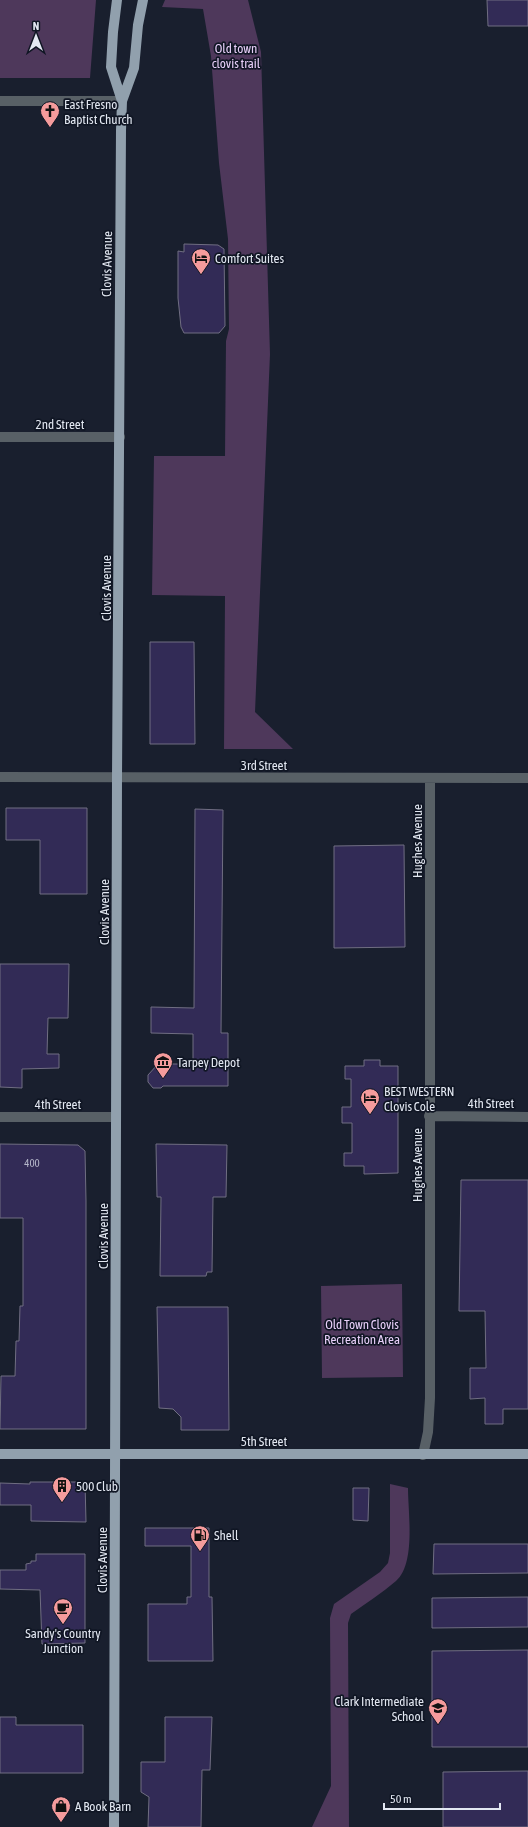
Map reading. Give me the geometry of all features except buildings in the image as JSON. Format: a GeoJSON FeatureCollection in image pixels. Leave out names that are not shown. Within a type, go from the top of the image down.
{"type":"FeatureCollection","features":[{"type":"Feature","properties":{"kind":"main road"},"geometry":{"type":"LineString","coordinates":[[117,0],[111,67],[122,101]]}},
{"type":"Feature","properties":{"kind":"main road","name":"Clovis Avenue"},"geometry":{"type":"LineString","coordinates":[[114,1827],[117,778],[122,101],[134,68],[138,25],[143,0]]}},
{"type":"Feature","properties":{"kind":"main road","name":"5th Street"},"geometry":{"type":"LineString","coordinates":[[0,1454],[528,1454]]}},
{"type":"Feature","properties":{"kind":"street"},"geometry":{"type":"LineString","coordinates":[[0,101],[122,101]]}},
{"type":"Feature","properties":{"kind":"street","name":"2nd Street"},"geometry":{"type":"LineString","coordinates":[[0,438],[120,437]]}},
{"type":"Feature","properties":{"kind":"street","name":"3rd Street"},"geometry":{"type":"LineString","coordinates":[[0,777],[528,778]]}},
{"type":"Feature","properties":{"kind":"street","name":"Hughes Avenue"},"geometry":{"type":"LineString","coordinates":[[423,1455],[428,1432],[430,1398],[430,778]]}},
{"type":"Feature","properties":{"kind":"street","name":"4th Street"},"geometry":{"type":"LineString","coordinates":[[430,1116],[528,1117]]}},
{"type":"Feature","properties":{"kind":"street","name":"4th Street"},"geometry":{"type":"LineString","coordinates":[[0,1117],[116,1117]]}},
{"type":"Feature","properties":{"kind":"green space"},"geometry":{"type":"Polygon","coordinates":[[[0,0],[96,0],[90,78],[0,78],[0,0]]]}},
{"type":"Feature","properties":{"kind":"green space","name":"Old town clovis trail"},"geometry":{"type":"Polygon","coordinates":[[[165,0],[248,0],[261,52],[270,354],[255,712],[293,749],[224,749],[225,596],[152,595],[154,456],[225,456],[226,341],[229,329],[228,239],[219,163],[211,56],[203,9],[162,7],[165,0]]]}},
{"type":"Feature","properties":{"kind":"green space","name":"Old Town Clovis Recreation Area"},"geometry":{"type":"Polygon","coordinates":[[[402,1284],[403,1377],[322,1378],[321,1286],[402,1284]]]}},
{"type":"Feature","properties":{"kind":"green space"},"geometry":{"type":"Polygon","coordinates":[[[390,1484],[408,1488],[410,1537],[409,1550],[402,1573],[396,1581],[351,1614],[348,1623],[349,1827],[312,1827],[331,1786],[330,1618],[334,1604],[380,1572],[388,1563],[390,1553],[390,1484]]]}},
{"type":"Feature","properties":{"kind":"place","name":"East Fresno Baptist Church"},"geometry":{"type":"Point","coordinates":[50,128]}},
{"type":"Feature","properties":{"kind":"place","name":"Comfort Suites"},"geometry":{"type":"Point","coordinates":[201,275]}},
{"type":"Feature","properties":{"kind":"place","name":"Tarpey Depot"},"geometry":{"type":"Point","coordinates":[163,1079]}},
{"type":"Feature","properties":{"kind":"place","name":"BEST WESTERN Clovis Cole"},"geometry":{"type":"Point","coordinates":[370,1115]}},
{"type":"Feature","properties":{"kind":"place","name":"500 Club"},"geometry":{"type":"Point","coordinates":[62,1503]}},
{"type":"Feature","properties":{"kind":"place","name":"Shell"},"geometry":{"type":"Point","coordinates":[200,1552]}},
{"type":"Feature","properties":{"kind":"place","name":"Sandy's Country Junction"},"geometry":{"type":"Point","coordinates":[63,1625]}},
{"type":"Feature","properties":{"kind":"place","name":"Clark Intermediate School"},"geometry":{"type":"Point","coordinates":[438,1725]}},
{"type":"Feature","properties":{"kind":"place","name":"A Book Barn"},"geometry":{"type":"Point","coordinates":[61,1823]}}]}
